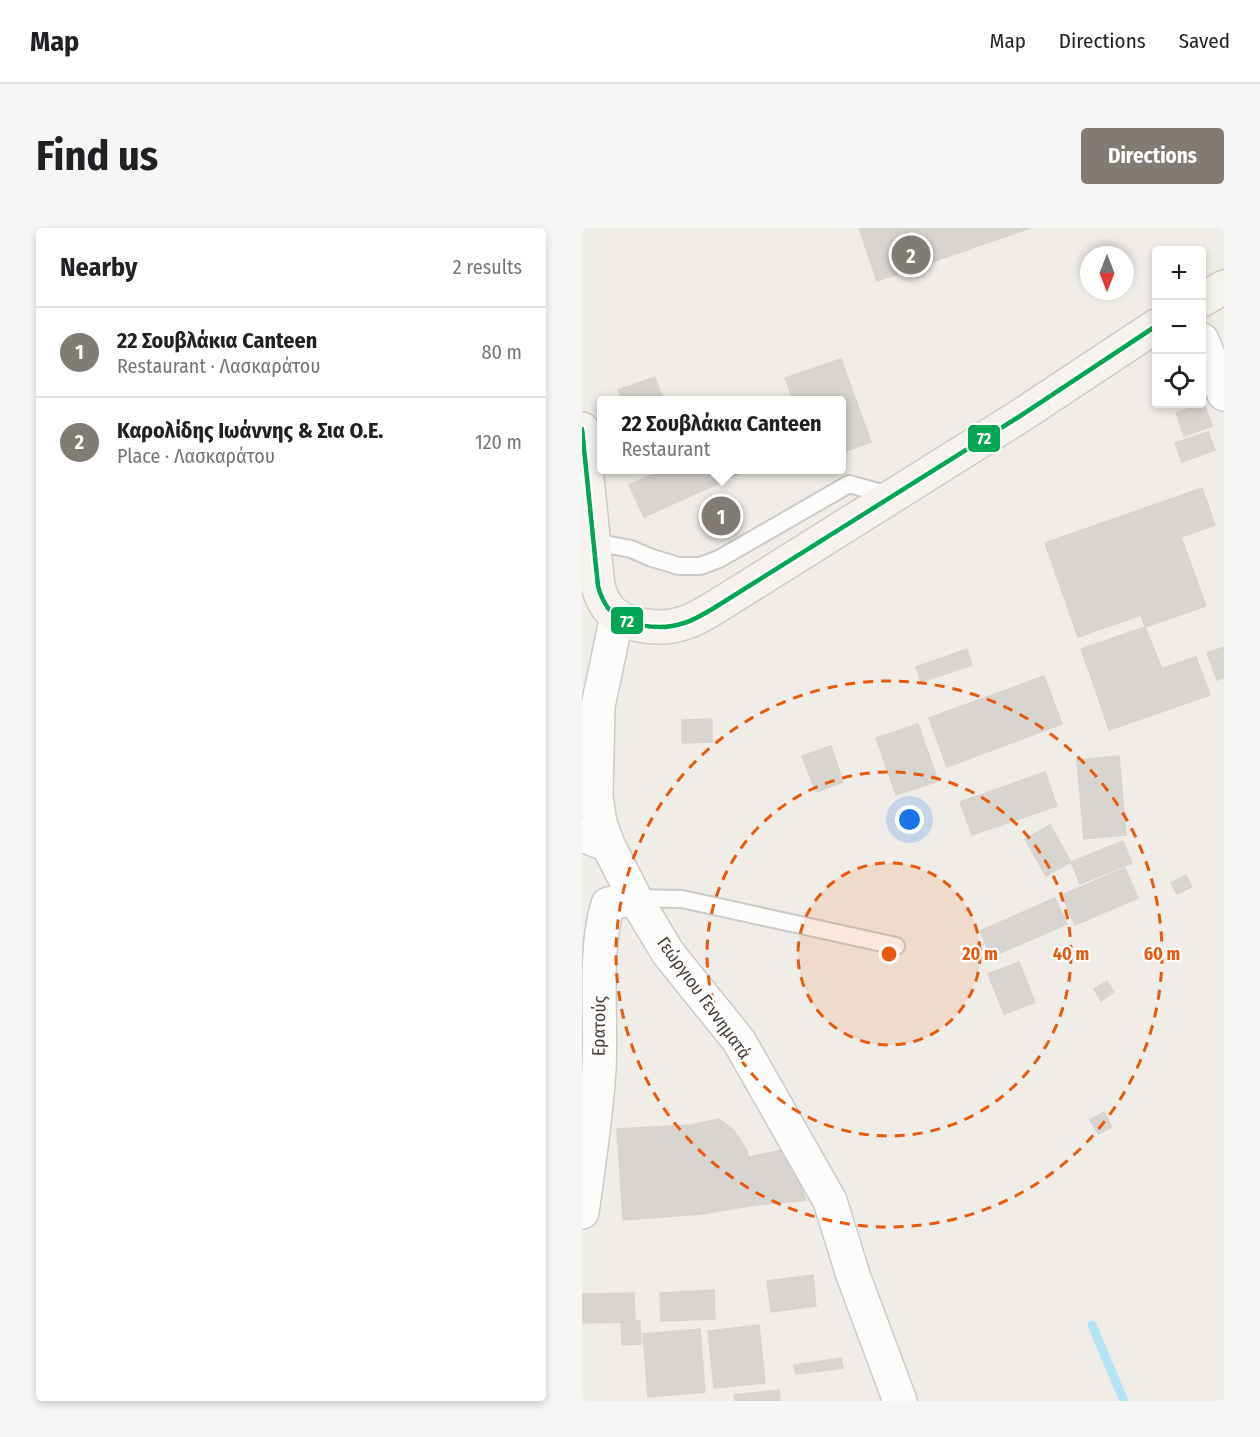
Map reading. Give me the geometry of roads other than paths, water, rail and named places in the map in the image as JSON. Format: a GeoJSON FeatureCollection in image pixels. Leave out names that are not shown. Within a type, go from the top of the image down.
{"type":"FeatureCollection","features":[{"type":"Feature","properties":{"kind":"main road"},"geometry":{"type":"LineString","coordinates":[[1206,298],[1224,287]]}},
{"type":"Feature","properties":{"kind":"main road"},"geometry":{"type":"LineString","coordinates":[[582,429],[600,593],[617,616],[625,620],[643,625],[670,626],[686,623],[714,608],[1017,418],[1152,329]]}},
{"type":"Feature","properties":{"kind":"street"},"geometry":{"type":"LineString","coordinates":[[1206,350],[1224,394]]}},
{"type":"Feature","properties":{"kind":"street","name":"Γεώργιου Γεννηματά"},"geometry":{"type":"LineString","coordinates":[[617,616],[598,706],[596,797],[600,823],[595,840],[669,952],[739,1041],[830,1200],[853,1275],[900,1401]]}},
{"type":"Feature","properties":{"kind":"street","name":"Ερατούς"},"geometry":{"type":"LineString","coordinates":[[582,1212],[599,1069],[601,942],[604,919],[608,904],[635,898]]}},
{"type":"Feature","properties":{"kind":"lane"},"geometry":{"type":"LineString","coordinates":[[594,542],[631,549],[678,566],[700,566],[718,559],[849,484],[893,496]]}},
{"type":"Feature","properties":{"kind":"lane"},"geometry":{"type":"LineString","coordinates":[[635,898],[682,899],[896,946]]}},
{"type":"Feature","properties":{"kind":"waterway"},"geometry":{"type":"LineString","coordinates":[[1092,1325],[1124,1401]]}},
{"type":"Feature","properties":{"kind":"place","name":"Καρολίδης Ιωάννης & Σια Ο.Ε."},"geometry":{"type":"Point","coordinates":[911,255]}},
{"type":"Feature","properties":{"kind":"place","name":"22 Σουβλάκια Canteen"},"geometry":{"type":"Point","coordinates":[721,516]}}]}
